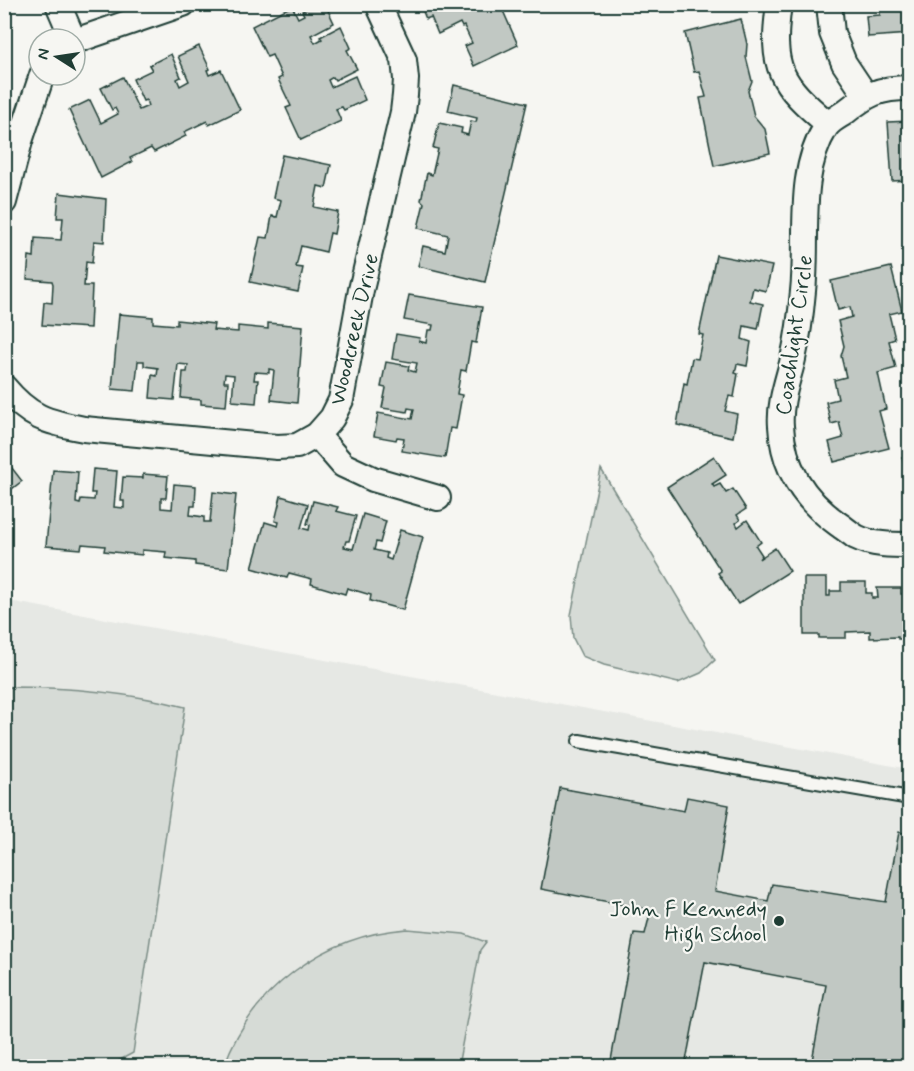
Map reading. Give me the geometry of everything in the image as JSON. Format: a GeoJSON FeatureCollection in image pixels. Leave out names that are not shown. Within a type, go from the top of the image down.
{"type":"FeatureCollection","features":[{"type":"Feature","properties":{"kind":"street"},"geometry":{"type":"LineString","coordinates":[[58,4],[68,27]]}},
{"type":"Feature","properties":{"kind":"street"},"geometry":{"type":"LineString","coordinates":[[87,36],[183,4]]}},
{"type":"Feature","properties":{"kind":"street","name":"Woodcreek Drive"},"geometry":{"type":"LineString","coordinates":[[4,387],[16,402],[39,418],[84,429],[277,447],[297,446],[317,435],[332,418],[341,400],[361,290],[403,112],[406,79],[404,60],[378,4]]}},
{"type":"Feature","properties":{"kind":"street"},"geometry":{"type":"LineString","coordinates":[[779,4],[775,33],[776,52],[782,75],[797,98],[828,124]]}},
{"type":"Feature","properties":{"kind":"street"},"geometry":{"type":"LineString","coordinates":[[829,4],[832,33],[840,53],[866,96]]}},
{"type":"Feature","properties":{"kind":"street"},"geometry":{"type":"LineString","coordinates":[[4,202],[20,141],[38,87]]}},
{"type":"Feature","properties":{"kind":"street","name":"Coachlight Circle"},"geometry":{"type":"LineString","coordinates":[[909,88],[882,90],[866,96],[828,124],[814,151],[810,167],[803,292],[794,355],[780,425],[785,449],[800,488],[817,509],[856,537],[890,545],[909,545]]}},
{"type":"Feature","properties":{"kind":"street"},"geometry":{"type":"LineString","coordinates":[[317,435],[343,465],[373,479],[438,498]]}},
{"type":"Feature","properties":{"kind":"lane"},"geometry":{"type":"LineString","coordinates":[[579,741],[909,798]]}},
{"type":"Feature","properties":{"kind":"shaded area"},"geometry":{"type":"Polygon","coordinates":[[[601,469],[715,660],[701,673],[678,683],[604,665],[582,656],[573,638],[571,615],[601,469]]]}},
{"type":"Feature","properties":{"kind":"shaded area"},"geometry":{"type":"Polygon","coordinates":[[[4,600],[909,769],[909,1066],[5,1066],[4,600]]]}},
{"type":"Feature","properties":{"kind":"shaded area"},"geometry":{"type":"Polygon","coordinates":[[[4,687],[96,691],[185,707],[133,1053],[109,1066],[46,1066],[5,1060],[4,687]]]}},
{"type":"Feature","properties":{"kind":"shaded area"},"geometry":{"type":"Polygon","coordinates":[[[407,929],[464,934],[486,942],[480,950],[458,1066],[224,1066],[237,1038],[253,1013],[295,970],[320,954],[348,942],[377,933],[407,929]]]}},
{"type":"Feature","properties":{"kind":"building"},"geometry":{"type":"Polygon","coordinates":[[[316,4],[325,4],[334,23],[311,35],[315,43],[322,39],[320,37],[341,26],[351,48],[347,50],[357,69],[335,80],[333,77],[328,80],[331,87],[355,76],[365,100],[344,110],[342,107],[336,109],[341,121],[301,140],[286,108],[291,106],[278,79],[282,77],[272,55],[267,57],[252,26],[292,6],[298,18],[304,15],[302,11],[316,4]]]}},
{"type":"Feature","properties":{"kind":"building"},"geometry":{"type":"Polygon","coordinates":[[[420,4],[492,4],[493,7],[500,4],[518,45],[474,66],[465,46],[472,43],[464,26],[462,27],[460,23],[438,34],[431,17],[426,19],[420,4]]]}},
{"type":"Feature","properties":{"kind":"building"},"geometry":{"type":"Polygon","coordinates":[[[879,4],[910,4],[910,34],[868,37],[866,16],[880,15],[879,4]]]}},
{"type":"Feature","properties":{"kind":"building"},"geometry":{"type":"Polygon","coordinates":[[[4,18],[10,19],[5,44],[4,44],[4,18]]]}},
{"type":"Feature","properties":{"kind":"building"},"geometry":{"type":"Polygon","coordinates":[[[741,19],[752,81],[748,91],[754,116],[765,129],[770,153],[714,166],[700,98],[706,97],[699,71],[694,72],[685,33],[741,19]]]}},
{"type":"Feature","properties":{"kind":"building"},"geometry":{"type":"Polygon","coordinates":[[[199,46],[210,69],[207,70],[209,75],[221,70],[240,110],[209,125],[207,121],[184,132],[186,136],[154,152],[151,148],[130,158],[132,162],[101,178],[69,110],[90,100],[101,123],[118,114],[115,108],[112,110],[101,88],[123,77],[139,110],[148,106],[146,100],[143,101],[133,79],[152,70],[149,65],[171,54],[181,77],[177,79],[180,86],[189,81],[178,56],[199,46]]]}},
{"type":"Feature","properties":{"kind":"building"},"geometry":{"type":"Polygon","coordinates":[[[454,85],[527,103],[485,282],[418,266],[423,246],[445,251],[448,235],[418,228],[424,203],[421,200],[427,173],[432,175],[438,149],[433,148],[439,123],[462,128],[461,133],[468,135],[471,121],[476,122],[477,118],[448,111],[454,85]]]}},
{"type":"Feature","properties":{"kind":"building"},"geometry":{"type":"Polygon","coordinates":[[[910,121],[910,180],[892,181],[888,122],[910,121]]]}},
{"type":"Feature","properties":{"kind":"building"},"geometry":{"type":"Polygon","coordinates":[[[282,155],[331,165],[326,188],[318,186],[314,207],[338,212],[334,234],[330,233],[326,252],[301,246],[296,267],[303,268],[298,292],[250,282],[260,237],[268,238],[272,216],[277,217],[281,200],[273,198],[282,155]]]}},
{"type":"Feature","properties":{"kind":"building"},"geometry":{"type":"Polygon","coordinates":[[[59,193],[106,199],[104,242],[94,241],[92,263],[86,262],[84,286],[92,286],[90,328],[42,325],[44,302],[52,303],[53,284],[52,281],[27,279],[29,256],[34,257],[35,238],[61,240],[63,218],[57,218],[59,193]]]}},
{"type":"Feature","properties":{"kind":"building"},"geometry":{"type":"Polygon","coordinates":[[[716,255],[772,266],[766,291],[753,288],[750,301],[763,304],[758,329],[744,326],[742,339],[751,342],[747,366],[737,364],[735,373],[738,374],[734,397],[729,396],[725,411],[737,414],[733,437],[677,425],[684,383],[687,384],[692,358],[698,359],[703,335],[699,334],[716,255]]]}},
{"type":"Feature","properties":{"kind":"building"},"geometry":{"type":"Polygon","coordinates":[[[891,267],[902,311],[889,314],[895,339],[889,341],[896,368],[878,373],[886,409],[879,411],[889,448],[834,462],[829,442],[843,438],[839,422],[831,424],[826,402],[838,399],[834,380],[846,377],[841,356],[844,346],[838,321],[852,317],[850,307],[838,310],[831,281],[891,267]]]}},
{"type":"Feature","properties":{"kind":"building"},"geometry":{"type":"Polygon","coordinates":[[[409,295],[482,307],[476,343],[471,342],[466,371],[461,370],[457,394],[462,395],[456,429],[450,428],[445,458],[402,451],[404,438],[397,437],[396,440],[374,436],[378,413],[412,419],[414,409],[408,408],[407,412],[382,408],[386,388],[381,387],[386,362],[409,366],[408,370],[415,372],[417,363],[392,359],[396,334],[420,338],[419,341],[426,343],[428,330],[432,330],[433,325],[404,320],[409,295]]]}},
{"type":"Feature","properties":{"kind":"building"},"geometry":{"type":"Polygon","coordinates":[[[119,314],[153,317],[153,323],[177,325],[177,320],[214,324],[213,330],[238,332],[238,326],[268,329],[268,323],[303,326],[297,403],[271,400],[274,370],[269,369],[269,373],[255,372],[254,380],[258,380],[256,403],[232,401],[234,375],[225,374],[224,382],[228,382],[226,406],[201,404],[201,400],[181,398],[183,372],[187,372],[188,365],[178,364],[174,400],[150,398],[152,375],[157,376],[158,368],[144,366],[144,361],[138,361],[135,391],[112,389],[119,314]]]}},
{"type":"Feature","properties":{"kind":"building"},"geometry":{"type":"Polygon","coordinates":[[[910,455],[910,486],[902,457],[910,455]]]}},
{"type":"Feature","properties":{"kind":"building"},"geometry":{"type":"Polygon","coordinates":[[[714,456],[726,475],[712,484],[714,487],[720,484],[726,493],[733,489],[746,509],[737,515],[740,520],[736,523],[738,527],[747,520],[761,542],[756,546],[762,555],[759,559],[775,548],[790,571],[738,604],[718,573],[721,571],[667,487],[714,456]]]}},
{"type":"Feature","properties":{"kind":"building"},"geometry":{"type":"Polygon","coordinates":[[[8,463],[22,481],[4,495],[4,465],[8,463]]]}},
{"type":"Feature","properties":{"kind":"building"},"geometry":{"type":"Polygon","coordinates":[[[93,469],[117,471],[114,507],[124,508],[124,501],[121,501],[123,477],[143,478],[143,474],[168,476],[166,498],[161,498],[161,508],[172,509],[174,484],[196,486],[195,506],[191,506],[190,515],[204,517],[204,522],[210,522],[213,492],[236,495],[228,569],[195,565],[195,561],[165,558],[166,552],[142,550],[142,555],[104,551],[105,546],[82,544],[81,549],[46,546],[53,470],[78,472],[76,503],[80,504],[81,499],[94,500],[95,493],[91,493],[93,469]]]}},
{"type":"Feature","properties":{"kind":"building"},"geometry":{"type":"Polygon","coordinates":[[[281,496],[308,504],[301,528],[309,530],[310,525],[307,524],[313,501],[338,507],[336,511],[356,516],[349,541],[346,541],[344,547],[353,549],[363,514],[386,521],[380,543],[376,542],[374,550],[387,553],[386,558],[391,560],[400,530],[423,537],[403,610],[370,601],[371,595],[347,588],[345,594],[311,584],[312,579],[289,573],[287,578],[252,568],[265,522],[278,526],[279,522],[275,521],[281,496]]]}},
{"type":"Feature","properties":{"kind":"building"},"geometry":{"type":"Polygon","coordinates":[[[804,578],[827,578],[827,596],[830,596],[830,591],[841,591],[841,582],[866,582],[866,593],[872,593],[872,598],[878,598],[877,588],[901,588],[901,594],[910,594],[910,639],[870,638],[870,631],[846,632],[846,638],[819,638],[819,635],[804,635],[804,578]]]}},
{"type":"Feature","properties":{"kind":"building","name":"John F Kennedy High School"},"geometry":{"type":"Polygon","coordinates":[[[560,788],[684,811],[687,797],[729,805],[715,891],[768,901],[772,884],[886,902],[899,832],[910,834],[910,1066],[811,1066],[826,985],[705,962],[685,1066],[610,1066],[634,933],[645,934],[651,910],[541,889],[560,788]]]}},
{"type":"Feature","properties":{"kind":"place","name":"John F Kennedy High School"},"geometry":{"type":"Point","coordinates":[779,921]}}]}
